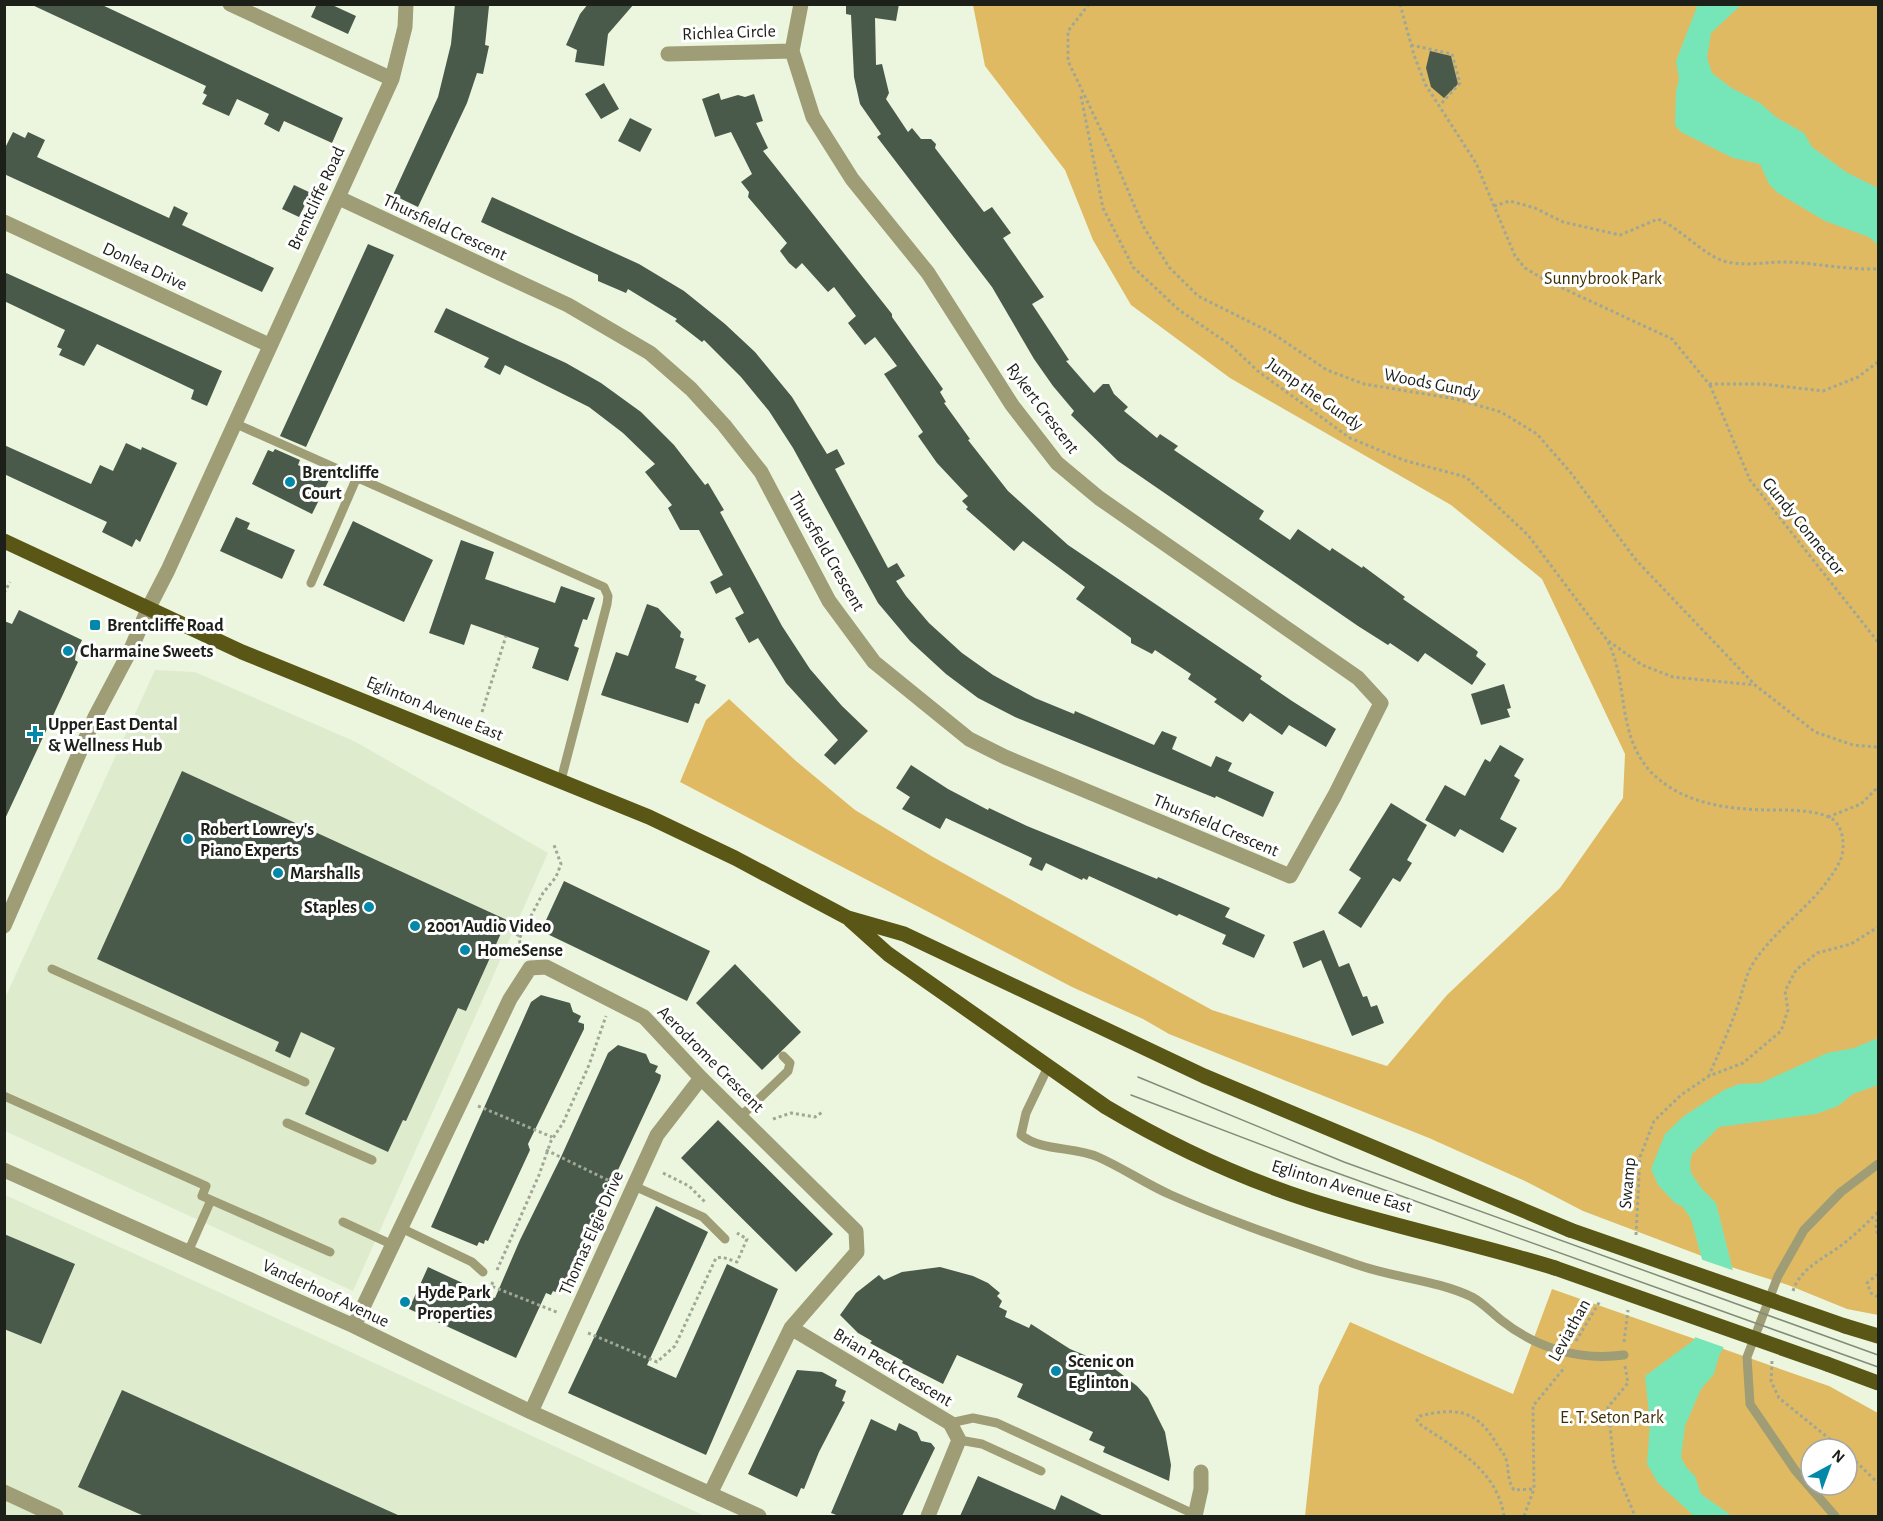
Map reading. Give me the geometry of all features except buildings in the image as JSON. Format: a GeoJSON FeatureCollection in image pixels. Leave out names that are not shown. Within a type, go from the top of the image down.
{"type":"FeatureCollection","features":[{"type":"Feature","properties":{"kind":"main road","name":"Eglinton Avenue East"},"geometry":{"type":"LineString","coordinates":[[4,541],[242,652],[648,817],[735,858],[848,918],[904,934],[1203,1076],[1570,1230],[1845,1326],[1878,1335]]}},
{"type":"Feature","properties":{"kind":"main road","name":"Eglinton Avenue East"},"geometry":{"type":"LineString","coordinates":[[848,918],[888,954],[1048,1067],[1144,1130],[1235,1172],[1309,1200],[1555,1268],[1878,1383]]}},
{"type":"Feature","properties":{"kind":"street"},"geometry":{"type":"LineString","coordinates":[[230,4],[392,79]]}},
{"type":"Feature","properties":{"kind":"street","name":"Brentcliffe Road"},"geometry":{"type":"LineString","coordinates":[[4,926],[95,717],[131,649],[168,570],[392,79],[405,27],[406,4]]}},
{"type":"Feature","properties":{"kind":"street","name":"Rykert Crescent"},"geometry":{"type":"LineString","coordinates":[[801,4],[792,51],[813,117],[852,179],[928,273],[1012,405],[1057,463],[1099,498],[1358,678],[1381,703],[1335,795]]}},
{"type":"Feature","properties":{"kind":"street","name":"Richlea Circle"},"geometry":{"type":"LineString","coordinates":[[668,54],[792,51]]}},
{"type":"Feature","properties":{"kind":"street","name":"Thursfield Crescent"},"geometry":{"type":"LineString","coordinates":[[339,198],[568,305],[650,353],[698,396],[761,472],[829,600],[874,662],[969,739],[1155,821],[1290,876],[1335,795]]}},
{"type":"Feature","properties":{"kind":"street","name":"Donlea Drive"},"geometry":{"type":"LineString","coordinates":[[4,222],[269,345]]}},
{"type":"Feature","properties":{"kind":"street"},"geometry":{"type":"LineString","coordinates":[[354,1326],[510,999],[530,968],[546,967]]}},
{"type":"Feature","properties":{"kind":"street","name":"Aerodrome Crescent"},"geometry":{"type":"LineString","coordinates":[[546,967],[644,1017],[701,1078],[856,1231],[857,1252],[791,1328],[710,1494]]}},
{"type":"Feature","properties":{"kind":"street","name":"Thomas Elgie Drive"},"geometry":{"type":"LineString","coordinates":[[531,1412],[657,1135],[701,1078]]}},
{"type":"Feature","properties":{"kind":"street","name":"Vanderhoof Avenue"},"geometry":{"type":"LineString","coordinates":[[4,1170],[354,1326],[531,1412],[759,1516]]}},
{"type":"Feature","properties":{"kind":"street","name":"Brian Peck Crescent"},"geometry":{"type":"LineString","coordinates":[[791,1328],[950,1423],[959,1440]]}},
{"type":"Feature","properties":{"kind":"street"},"geometry":{"type":"LineString","coordinates":[[928,1516],[959,1440]]}},
{"type":"Feature","properties":{"kind":"street"},"geometry":{"type":"LineString","coordinates":[[1196,1516],[1201,1489],[1201,1472]]}},
{"type":"Feature","properties":{"kind":"street"},"geometry":{"type":"LineString","coordinates":[[4,1492],[56,1516]]}},
{"type":"Feature","properties":{"kind":"lane"},"geometry":{"type":"LineString","coordinates":[[234,423],[604,587],[608,596],[607,604],[561,780]]}},
{"type":"Feature","properties":{"kind":"lane"},"geometry":{"type":"LineString","coordinates":[[311,583],[357,477]]}},
{"type":"Feature","properties":{"kind":"lane"},"geometry":{"type":"LineString","coordinates":[[52,969],[305,1082]]}},
{"type":"Feature","properties":{"kind":"lane"},"geometry":{"type":"LineString","coordinates":[[740,1117],[788,1071],[790,1063],[783,1056]]}},
{"type":"Feature","properties":{"kind":"lane"},"geometry":{"type":"LineString","coordinates":[[1048,1067],[1022,1124],[1021,1135],[1031,1143],[1071,1148],[1098,1156],[1169,1194],[1248,1227],[1370,1269],[1417,1279],[1472,1297],[1517,1331],[1571,1355],[1602,1358],[1624,1355]]}},
{"type":"Feature","properties":{"kind":"lane"},"geometry":{"type":"LineString","coordinates":[[4,1096],[206,1186],[202,1196],[330,1252]]}},
{"type":"Feature","properties":{"kind":"lane"},"geometry":{"type":"LineString","coordinates":[[286,1123],[372,1160]]}},
{"type":"Feature","properties":{"kind":"lane"},"geometry":{"type":"LineString","coordinates":[[1835,1516],[1795,1470],[1750,1404],[1747,1357],[1778,1276],[1804,1230],[1841,1192],[1878,1164]]}},
{"type":"Feature","properties":{"kind":"lane"},"geometry":{"type":"LineString","coordinates":[[633,1189],[703,1217],[725,1239]]}},
{"type":"Feature","properties":{"kind":"lane"},"geometry":{"type":"LineString","coordinates":[[188,1252],[211,1200]]}},
{"type":"Feature","properties":{"kind":"lane"},"geometry":{"type":"LineString","coordinates":[[343,1222],[393,1245]]}},
{"type":"Feature","properties":{"kind":"lane"},"geometry":{"type":"LineString","coordinates":[[401,1228],[472,1262],[483,1272]]}},
{"type":"Feature","properties":{"kind":"lane"},"geometry":{"type":"LineString","coordinates":[[950,1423],[973,1418],[997,1423],[1196,1516]]}},
{"type":"Feature","properties":{"kind":"lane"},"geometry":{"type":"LineString","coordinates":[[959,1440],[982,1444],[1041,1471]]}},
{"type":"Feature","properties":{"kind":"path","name":"Woods Gundy"},"geometry":{"type":"LineString","coordinates":[[1089,4],[1068,31],[1068,61],[1080,91],[1112,153],[1143,226],[1169,267],[1198,296],[1272,333],[1326,370],[1364,384],[1456,399],[1502,412],[1537,434],[1571,473],[1636,560],[1755,686],[1815,732],[1853,745],[1878,747]]}},
{"type":"Feature","properties":{"kind":"path","name":"Gundy Connector"},"geometry":{"type":"LineString","coordinates":[[1400,4],[1425,84],[1476,163],[1505,238],[1515,256],[1526,268],[1587,300],[1672,339],[1709,384],[1750,480],[1878,642]]}},
{"type":"Feature","properties":{"kind":"path"},"geometry":{"type":"LineString","coordinates":[[1411,45],[1452,54],[1460,83],[1439,106]]}},
{"type":"Feature","properties":{"kind":"path","name":"Jump the Gundy"},"geometry":{"type":"LineString","coordinates":[[1080,91],[1103,208],[1133,267],[1179,310],[1229,344],[1259,372],[1350,438],[1403,460],[1466,477],[1500,506],[1535,543],[1607,640],[1642,665],[1673,677],[1755,686]]}},
{"type":"Feature","properties":{"kind":"path"},"geometry":{"type":"LineString","coordinates":[[1494,206],[1510,201],[1535,208],[1563,222],[1620,235],[1658,219],[1678,230],[1716,258],[1736,264],[1775,262],[1878,269]]}},
{"type":"Feature","properties":{"kind":"path"},"geometry":{"type":"LineString","coordinates":[[1709,384],[1763,384],[1823,391],[1858,377],[1878,362]]}},
{"type":"Feature","properties":{"kind":"path"},"geometry":{"type":"LineString","coordinates":[[4,593],[10,582]]}},
{"type":"Feature","properties":{"kind":"path"},"geometry":{"type":"LineString","coordinates":[[482,712],[506,636]]}},
{"type":"Feature","properties":{"kind":"path"},"geometry":{"type":"LineString","coordinates":[[1607,640],[1618,661],[1623,713],[1631,738],[1651,772],[1676,793],[1716,805],[1752,810],[1795,810],[1828,817],[1837,823],[1842,834],[1843,854],[1831,879],[1774,936],[1752,966],[1709,1076]]}},
{"type":"Feature","properties":{"kind":"path"},"geometry":{"type":"LineString","coordinates":[[1828,817],[1861,804],[1878,787]]}},
{"type":"Feature","properties":{"kind":"path"},"geometry":{"type":"LineString","coordinates":[[546,967],[521,954],[520,936],[543,893],[556,877],[561,864],[554,845]]}},
{"type":"Feature","properties":{"kind":"path","name":"Swamp"},"geometry":{"type":"LineString","coordinates":[[1635,1241],[1640,1157],[1654,1121],[1681,1095],[1709,1076],[1743,1063],[1781,1031],[1788,1010],[1785,991],[1796,970],[1817,953],[1851,944],[1878,927]]}},
{"type":"Feature","properties":{"kind":"path"},"geometry":{"type":"LineString","coordinates":[[505,930],[520,936]]}},
{"type":"Feature","properties":{"kind":"path"},"geometry":{"type":"LineString","coordinates":[[560,1313],[491,1286],[546,1150],[563,1123],[589,1065],[606,1016]]}},
{"type":"Feature","properties":{"kind":"path"},"geometry":{"type":"LineString","coordinates":[[462,1099],[553,1138]]}},
{"type":"Feature","properties":{"kind":"path"},"geometry":{"type":"LineString","coordinates":[[773,1119],[791,1113],[815,1117],[824,1111]]}},
{"type":"Feature","properties":{"kind":"path"},"geometry":{"type":"LineString","coordinates":[[546,1150],[633,1189]]}},
{"type":"Feature","properties":{"kind":"path"},"geometry":{"type":"LineString","coordinates":[[663,1173],[689,1186],[712,1209]]}},
{"type":"Feature","properties":{"kind":"path"},"geometry":{"type":"LineString","coordinates":[[1878,1212],[1878,1237]]}},
{"type":"Feature","properties":{"kind":"path"},"geometry":{"type":"LineString","coordinates":[[1792,1294],[1795,1284],[1808,1268],[1844,1243],[1878,1212]]}},
{"type":"Feature","properties":{"kind":"path"},"geometry":{"type":"LineString","coordinates":[[588,1333],[657,1362],[675,1346],[716,1258],[722,1257],[737,1262],[747,1239],[736,1232]]}},
{"type":"Feature","properties":{"kind":"path"},"geometry":{"type":"LineString","coordinates":[[1878,1274],[1867,1283],[1870,1293],[1878,1297]]}},
{"type":"Feature","properties":{"kind":"path","name":"Leviathan"},"geometry":{"type":"LineString","coordinates":[[1524,1516],[1534,1489],[1533,1406],[1567,1365],[1581,1330],[1604,1295]]}},
{"type":"Feature","properties":{"kind":"path"},"geometry":{"type":"LineString","coordinates":[[1628,1308],[1624,1355],[1628,1383],[1608,1407],[1614,1465],[1635,1516]]}},
{"type":"Feature","properties":{"kind":"path"},"geometry":{"type":"LineString","coordinates":[[1773,1358],[1770,1368],[1771,1381],[1779,1398],[1827,1437]]}},
{"type":"Feature","properties":{"kind":"path"},"geometry":{"type":"LineString","coordinates":[[1504,1516],[1501,1500],[1481,1468],[1457,1448],[1420,1425],[1418,1420],[1420,1416],[1446,1412],[1465,1413],[1478,1419],[1486,1425],[1505,1459],[1509,1484],[1514,1490],[1534,1489]]}},
{"type":"Feature","properties":{"kind":"path"},"geometry":{"type":"LineString","coordinates":[[1859,1466],[1878,1483]]}},
{"type":"Feature","properties":{"kind":"shaded area"},"geometry":{"type":"Polygon","coordinates":[[[1698,4],[1741,5],[1711,33],[1707,58],[1712,73],[1730,87],[1760,103],[1776,117],[1804,133],[1812,147],[1846,172],[1878,188],[1878,245],[1869,237],[1825,221],[1778,193],[1769,184],[1760,164],[1733,158],[1681,132],[1675,125],[1676,91],[1679,79],[1676,61],[1698,4]]]}},
{"type":"Feature","properties":{"kind":"shaded area"},"geometry":{"type":"Polygon","coordinates":[[[155,670],[195,672],[356,742],[548,853],[353,1291],[5,1131],[5,998],[155,670]]]}},
{"type":"Feature","properties":{"kind":"shaded area"},"geometry":{"type":"Polygon","coordinates":[[[1878,1038],[1878,1085],[1853,1094],[1838,1106],[1816,1114],[1719,1127],[1692,1154],[1691,1173],[1716,1203],[1738,1291],[1734,1328],[1719,1356],[1714,1374],[1701,1389],[1685,1426],[1681,1457],[1686,1467],[1695,1476],[1701,1494],[1732,1516],[1694,1516],[1658,1483],[1647,1464],[1650,1423],[1645,1376],[1694,1340],[1712,1296],[1691,1219],[1683,1207],[1675,1203],[1658,1185],[1651,1169],[1665,1134],[1684,1116],[1724,1090],[1739,1084],[1761,1083],[1827,1053],[1854,1048],[1878,1038]]]}},
{"type":"Feature","properties":{"kind":"shaded area"},"geometry":{"type":"Polygon","coordinates":[[[5,1195],[329,1342],[705,1516],[5,1516],[5,1195]]]}},
{"type":"Feature","properties":{"kind":"green space","name":"Sunnybrook Park"},"geometry":{"type":"Polygon","coordinates":[[[973,5],[1878,5],[1878,1315],[1847,1309],[1788,1285],[1731,1267],[1583,1211],[1527,1182],[1429,1138],[1169,1034],[1143,1019],[1072,987],[680,782],[706,720],[729,699],[796,761],[855,810],[933,857],[1212,1010],[1387,1066],[1447,995],[1560,888],[1623,798],[1625,754],[1542,579],[1451,505],[1230,378],[1131,305],[1093,240],[1065,170],[985,66],[973,5]]]}},
{"type":"Feature","properties":{"kind":"green space","name":"E. T. Seton Park"},"geometry":{"type":"Polygon","coordinates":[[[1552,1289],[1829,1386],[1878,1413],[1878,1516],[1305,1516],[1319,1386],[1350,1322],[1513,1394],[1552,1289]]]}},
{"type":"Feature","properties":{"kind":"pier"},"geometry":{"type":"Polygon","coordinates":[[[1697,1258],[1735,1271],[1741,1291],[1737,1328],[1726,1348],[1692,1336],[1708,1296],[1697,1258]]]}},
{"type":"Feature","properties":{"kind":"tram line"},"geometry":{"type":"LineString","coordinates":[[1138,1077],[1344,1162],[1878,1355]]}},
{"type":"Feature","properties":{"kind":"tram line"},"geometry":{"type":"LineString","coordinates":[[1131,1095],[1312,1164],[1878,1367]]}},
{"type":"Feature","properties":{"kind":"place","name":"Brentcliffe Court"},"geometry":{"type":"Point","coordinates":[290,482]}},
{"type":"Feature","properties":{"kind":"place","name":"Brentcliffe Road"},"geometry":{"type":"Point","coordinates":[95,625]}},
{"type":"Feature","properties":{"kind":"place","name":"Charmaine Sweets"},"geometry":{"type":"Point","coordinates":[68,651]}},
{"type":"Feature","properties":{"kind":"place","name":"Upper East Dental & Wellness Hub"},"geometry":{"type":"Point","coordinates":[35,734]}},
{"type":"Feature","properties":{"kind":"place","name":"Robert Lowrey's Piano Experts"},"geometry":{"type":"Point","coordinates":[188,839]}},
{"type":"Feature","properties":{"kind":"place","name":"Marshalls"},"geometry":{"type":"Point","coordinates":[278,873]}},
{"type":"Feature","properties":{"kind":"place","name":"Staples"},"geometry":{"type":"Point","coordinates":[369,907]}},
{"type":"Feature","properties":{"kind":"place","name":"2001 Audio Video"},"geometry":{"type":"Point","coordinates":[415,926]}},
{"type":"Feature","properties":{"kind":"place","name":"HomeSense"},"geometry":{"type":"Point","coordinates":[465,950]}},
{"type":"Feature","properties":{"kind":"place","name":"Hyde Park Properties"},"geometry":{"type":"Point","coordinates":[405,1302]}},
{"type":"Feature","properties":{"kind":"place","name":"Scenic on Eglinton"},"geometry":{"type":"Point","coordinates":[1056,1371]}}]}
